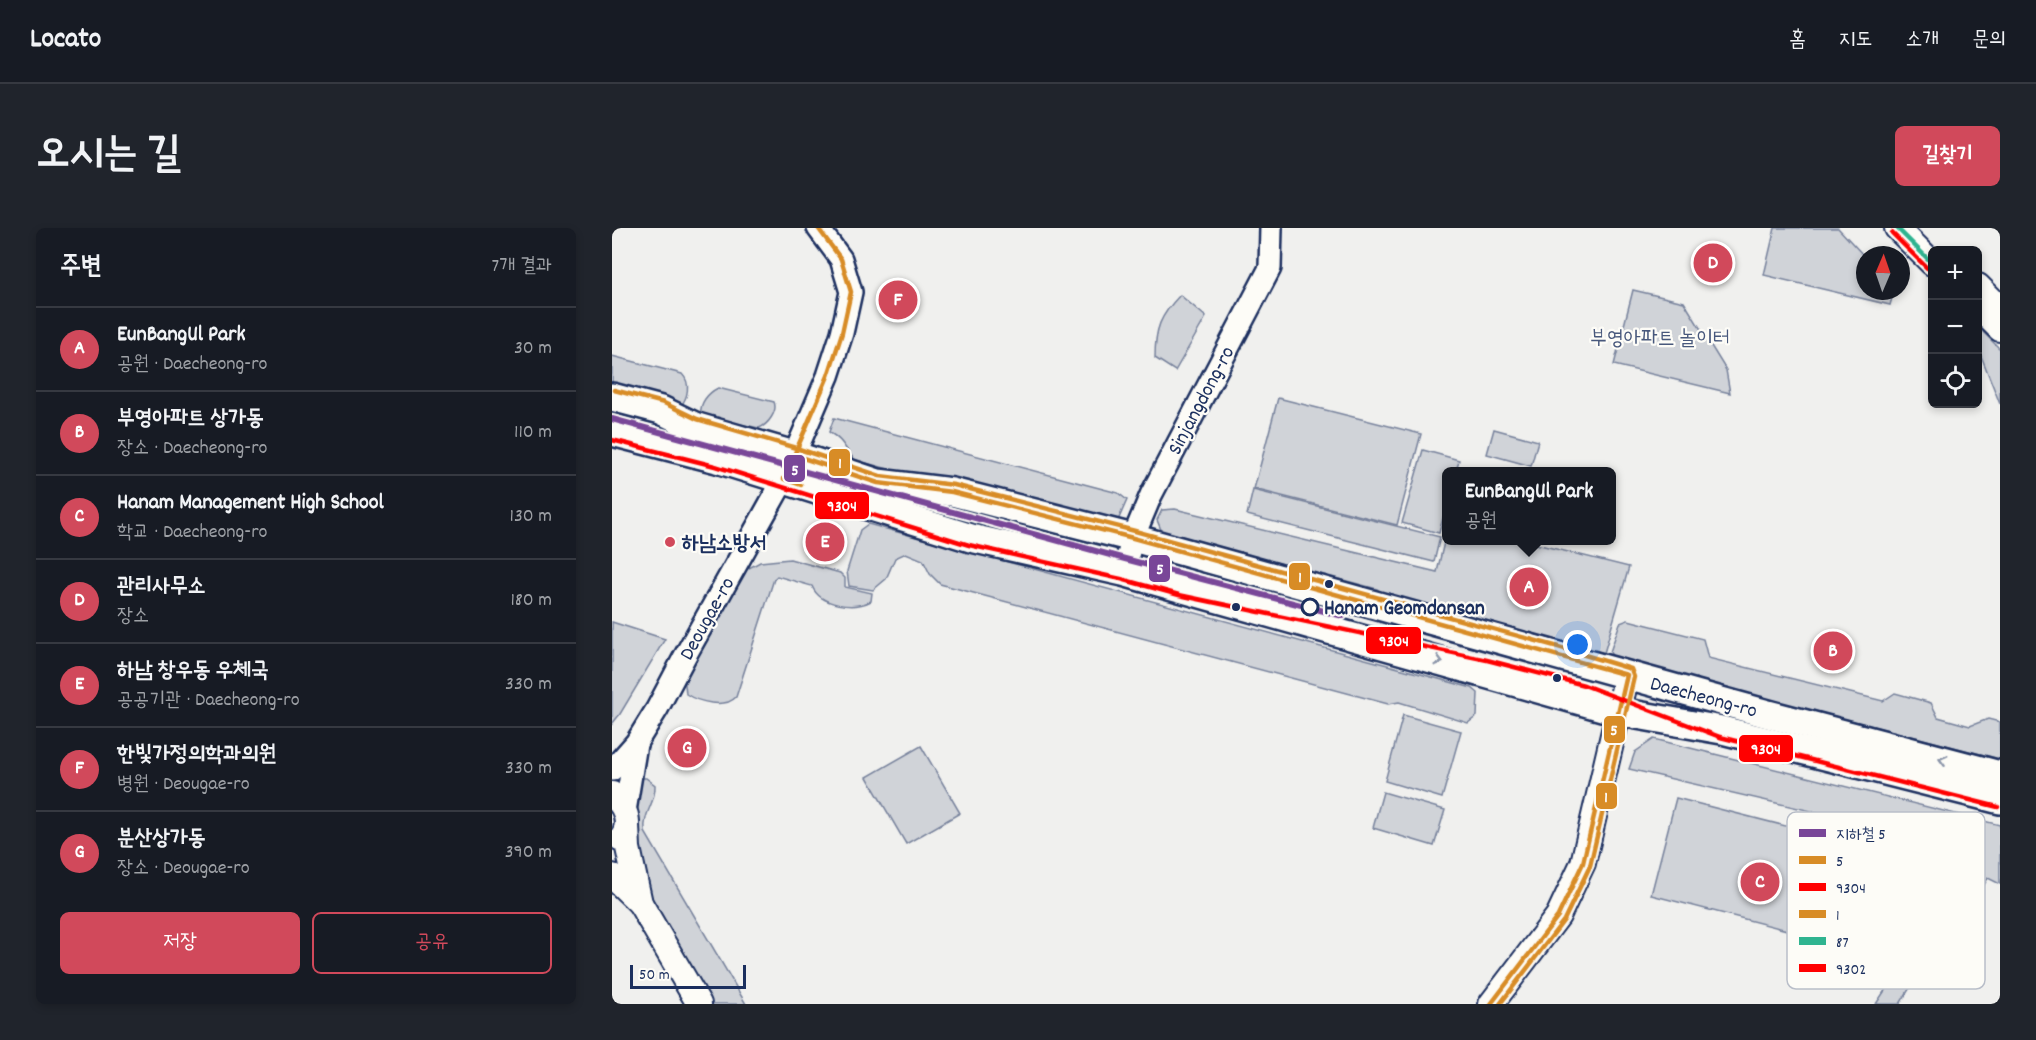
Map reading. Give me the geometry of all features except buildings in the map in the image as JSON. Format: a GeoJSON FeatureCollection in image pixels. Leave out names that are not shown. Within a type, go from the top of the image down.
{"type":"FeatureCollection","features":[{"type":"Feature","properties":{"kind":"main road"},"geometry":{"type":"LineString","coordinates":[[1897,228],[1928,259]]}},
{"type":"Feature","properties":{"kind":"main road"},"geometry":{"type":"LineString","coordinates":[[1918,228],[1937,246]]}},
{"type":"Feature","properties":{"kind":"main road"},"geometry":{"type":"LineString","coordinates":[[1982,291],[2000,309]]}},
{"type":"Feature","properties":{"kind":"main road"},"geometry":{"type":"LineString","coordinates":[[1982,312],[2000,329]]}},
{"type":"Feature","properties":{"kind":"main road","name":"Daecheong-ro"},"geometry":{"type":"LineString","coordinates":[[612,397],[661,410],[694,426],[794,455],[878,483],[952,492],[1133,538],[1627,675],[2000,775]]}},
{"type":"Feature","properties":{"kind":"main road","name":"Daecheong-ro"},"geometry":{"type":"LineString","coordinates":[[612,432],[717,459],[971,538],[1123,572],[1620,712],[1722,730],[2000,800]]}},
{"type":"Feature","properties":{"kind":"main road"},"geometry":{"type":"LineString","coordinates":[[1491,1004],[1558,916],[1583,863],[1627,675]]}},
{"type":"Feature","properties":{"kind":"main road"},"geometry":{"type":"LineString","coordinates":[[612,848],[624,835],[621,810]]}},
{"type":"Feature","properties":{"kind":"main road"},"geometry":{"type":"LineString","coordinates":[[621,810],[640,903]]}},
{"type":"Feature","properties":{"kind":"main road"},"geometry":{"type":"LineString","coordinates":[[612,876],[640,903],[699,1004]]}},
{"type":"Feature","properties":{"kind":"street","name":"Deougae-ro"},"geometry":{"type":"LineString","coordinates":[[612,770],[636,743],[657,709],[784,479],[828,376],[842,333],[850,292],[841,259],[818,228]]}},
{"type":"Feature","properties":{"kind":"street","name":"Sinjangdong-ro"},"geometry":{"type":"LineString","coordinates":[[1123,572],[1133,538],[1163,471],[1270,268],[1271,228]]}},
{"type":"Feature","properties":{"kind":"street","name":"Deougae-ro"},"geometry":{"type":"LineString","coordinates":[[621,810],[636,743]]}},
{"type":"Feature","properties":{"kind":"green space"},"geometry":{"type":"Polygon","coordinates":[[[1775,228],[1838,228],[1856,247],[1856,297],[1764,275],[1775,228]]]}},
{"type":"Feature","properties":{"kind":"green space","name":"부영아파트 놀이터"},"geometry":{"type":"Polygon","coordinates":[[[1633,290],[1684,302],[1726,370],[1730,393],[1614,365],[1633,290]]]}},
{"type":"Feature","properties":{"kind":"green space"},"geometry":{"type":"Polygon","coordinates":[[[1180,295],[1206,317],[1175,371],[1155,358],[1155,348],[1163,316],[1180,295]]]}},
{"type":"Feature","properties":{"kind":"green space"},"geometry":{"type":"Polygon","coordinates":[[[1869,300],[1891,300],[1890,305],[1869,300]]]}},
{"type":"Feature","properties":{"kind":"green space"},"geometry":{"type":"Polygon","coordinates":[[[1982,331],[2000,349],[2000,404],[1982,358],[1982,331]]]}},
{"type":"Feature","properties":{"kind":"green space"},"geometry":{"type":"Polygon","coordinates":[[[612,356],[682,374],[687,382],[687,395],[683,403],[680,407],[612,391],[612,356]]]}},
{"type":"Feature","properties":{"kind":"green space"},"geometry":{"type":"Polygon","coordinates":[[[718,388],[774,402],[775,409],[766,424],[759,428],[701,416],[701,407],[705,399],[718,388]]]}},
{"type":"Feature","properties":{"kind":"green space"},"geometry":{"type":"Polygon","coordinates":[[[1278,398],[1421,434],[1397,525],[1254,489],[1278,398]]]}},
{"type":"Feature","properties":{"kind":"green space"},"geometry":{"type":"Polygon","coordinates":[[[834,418],[1118,493],[1127,500],[1116,525],[1102,526],[855,460],[841,442],[829,432],[834,418]]]}},
{"type":"Feature","properties":{"kind":"green space"},"geometry":{"type":"Polygon","coordinates":[[[1494,429],[1538,441],[1531,466],[1487,454],[1494,429]]]}},
{"type":"Feature","properties":{"kind":"green space"},"geometry":{"type":"Polygon","coordinates":[[[1423,450],[1459,460],[1457,467],[1442,467],[1442,522],[1439,533],[1402,523],[1423,450]]]}},
{"type":"Feature","properties":{"kind":"green space"},"geometry":{"type":"Polygon","coordinates":[[[1253,490],[1440,537],[1434,562],[1247,515],[1253,490]]]}},
{"type":"Feature","properties":{"kind":"green space"},"geometry":{"type":"Polygon","coordinates":[[[1175,509],[1437,572],[1443,545],[1540,545],[1629,567],[1604,653],[1487,622],[1484,626],[1395,602],[1377,589],[1162,532],[1157,520],[1162,510],[1175,509]]]}},
{"type":"Feature","properties":{"kind":"green space"},"geometry":{"type":"Polygon","coordinates":[[[868,524],[1472,688],[1478,693],[1477,716],[1468,723],[1399,702],[1388,704],[940,584],[930,574],[923,560],[906,553],[895,558],[886,579],[873,590],[849,586],[847,571],[860,530],[868,524]]]}},
{"type":"Feature","properties":{"kind":"green space"},"geometry":{"type":"Polygon","coordinates":[[[790,559],[840,573],[845,578],[845,587],[872,593],[871,601],[856,605],[830,602],[816,593],[812,586],[777,576],[774,579],[736,697],[725,703],[711,703],[697,700],[686,694],[684,676],[747,569],[760,562],[790,559]]]}},
{"type":"Feature","properties":{"kind":"green space"},"geometry":{"type":"Polygon","coordinates":[[[1628,620],[1703,639],[1708,658],[1883,701],[1895,693],[1931,703],[1938,717],[1970,726],[1988,719],[2000,722],[2000,759],[1614,659],[1610,652],[1620,623],[1628,620]]]}},
{"type":"Feature","properties":{"kind":"green space"},"geometry":{"type":"Polygon","coordinates":[[[612,622],[665,639],[612,724],[612,622]]]}},
{"type":"Feature","properties":{"kind":"green space"},"geometry":{"type":"Polygon","coordinates":[[[1403,715],[1461,731],[1442,798],[1385,781],[1403,715]]]}},
{"type":"Feature","properties":{"kind":"green space"},"geometry":{"type":"Polygon","coordinates":[[[1654,739],[1948,812],[1815,812],[1629,769],[1635,752],[1654,739]]]}},
{"type":"Feature","properties":{"kind":"green space"},"geometry":{"type":"Polygon","coordinates":[[[921,746],[960,813],[906,844],[867,777],[921,746]]]}},
{"type":"Feature","properties":{"kind":"green space"},"geometry":{"type":"Polygon","coordinates":[[[632,778],[646,778],[655,785],[654,797],[646,818],[645,832],[746,1004],[707,1004],[641,900],[632,778]]]}},
{"type":"Feature","properties":{"kind":"green space"},"geometry":{"type":"Polygon","coordinates":[[[1383,792],[1445,810],[1434,846],[1373,828],[1383,792]]]}},
{"type":"Feature","properties":{"kind":"green space"},"geometry":{"type":"Polygon","coordinates":[[[1676,798],[1787,826],[1787,930],[1651,895],[1676,798]]]}},
{"type":"Feature","properties":{"kind":"green space"},"geometry":{"type":"Polygon","coordinates":[[[1985,821],[2000,825],[2000,884],[1988,878],[1985,883],[1985,821]]]}},
{"type":"Feature","properties":{"kind":"green space"},"geometry":{"type":"Polygon","coordinates":[[[1886,989],[1909,989],[1900,1004],[1876,1004],[1886,989]]]}},
{"type":"Feature","properties":{"kind":"metro line","name":"5"},"geometry":{"type":"LineString","coordinates":[[612,419],[1343,616]]}},
{"type":"Feature","properties":{"kind":"transit line","name":"5"},"geometry":{"type":"LineString","coordinates":[[801,485],[784,479],[828,376],[842,333],[851,292],[841,259],[818,228]]}},
{"type":"Feature","properties":{"kind":"transit line","name":"87"},"geometry":{"type":"LineString","coordinates":[[1897,228],[1928,259]]}},
{"type":"Feature","properties":{"kind":"transit line","name":"9302"},"geometry":{"type":"LineString","coordinates":[[1892,233],[1927,268]]}},
{"type":"Feature","properties":{"kind":"transit line","name":"1"},"geometry":{"type":"LineString","coordinates":[[614,390],[664,403],[697,419],[880,476],[954,485],[1135,531],[1631,669],[1634,677],[1590,866],[1564,920],[1500,1004]]}},
{"type":"Feature","properties":{"kind":"transit line","name":"9304"},"geometry":{"type":"LineString","coordinates":[[612,440],[715,466],[969,545],[1121,579],[1179,595],[1487,660],[1584,685],[1720,737],[1998,807]]}},
{"type":"Feature","properties":{"kind":"transit line","name":"5"},"geometry":{"type":"LineString","coordinates":[[794,455],[878,483],[952,492],[1133,538],[1627,675],[1583,863],[1558,916],[1491,1004]]}},
{"type":"Feature","properties":{"kind":"place","name":"관리사무소"},"geometry":{"type":"Point","coordinates":[1713,263]}},
{"type":"Feature","properties":{"kind":"place","name":"한빛가정의학과의원"},"geometry":{"type":"Point","coordinates":[898,300]}},
{"type":"Feature","properties":{"kind":"place","name":"하남소방서"},"geometry":{"type":"Point","coordinates":[670,542]}},
{"type":"Feature","properties":{"kind":"place","name":"하남 창우동 우체국"},"geometry":{"type":"Point","coordinates":[825,542]}},
{"type":"Feature","properties":{"kind":"place","name":"EunBangUl Park"},"geometry":{"type":"Point","coordinates":[1529,587]}},
{"type":"Feature","properties":{"kind":"place","name":"Hanam Geomdansan"},"geometry":{"type":"Point","coordinates":[1310,607]}},
{"type":"Feature","properties":{"kind":"place","name":"부영아파트 상가동"},"geometry":{"type":"Point","coordinates":[1833,651]}},
{"type":"Feature","properties":{"kind":"place","name":"분산상가동"},"geometry":{"type":"Point","coordinates":[687,748]}},
{"type":"Feature","properties":{"kind":"place","name":"Hanam Management High School"},"geometry":{"type":"Point","coordinates":[1760,882]}}]}
